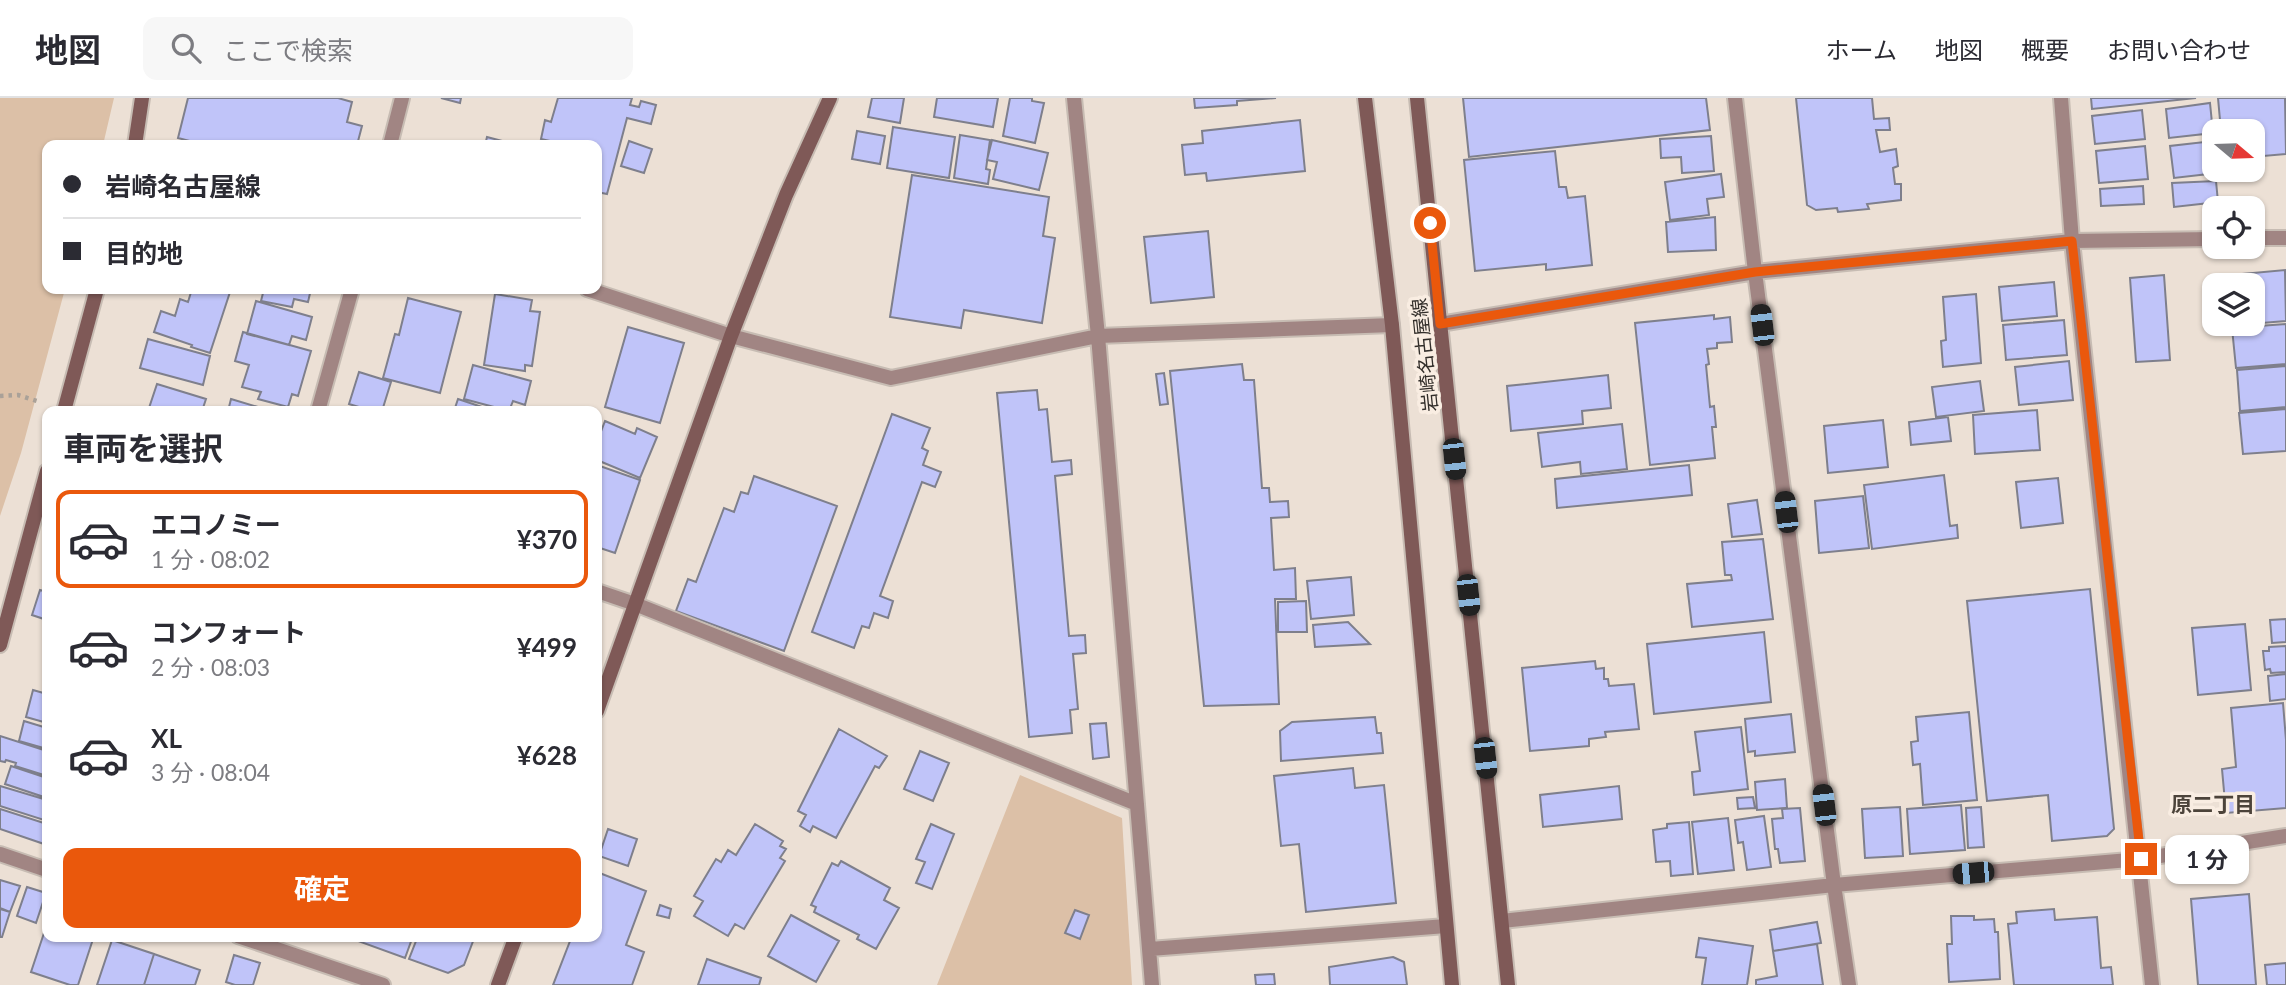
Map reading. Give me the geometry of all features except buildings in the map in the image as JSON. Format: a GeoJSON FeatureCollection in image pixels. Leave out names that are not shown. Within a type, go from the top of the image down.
{"type":"FeatureCollection","features":[{"type":"Feature","properties":{"kind":"main road"},"geometry":{"type":"LineString","coordinates":[[136,140],[142,98]]}},
{"type":"Feature","properties":{"kind":"main road"},"geometry":{"type":"LineString","coordinates":[[602,697],[731,336],[786,195],[830,98]]}},
{"type":"Feature","properties":{"kind":"main road","name":"岩崎名古屋線"},"geometry":{"type":"LineString","coordinates":[[1365,98],[1392,324],[1451,985]]}},
{"type":"Feature","properties":{"kind":"main road","name":"岩崎名古屋線"},"geometry":{"type":"LineString","coordinates":[[1417,98],[1508,985]]}},
{"type":"Feature","properties":{"kind":"main road"},"geometry":{"type":"LineString","coordinates":[[65,406],[96,294]]}},
{"type":"Feature","properties":{"kind":"main road"},"geometry":{"type":"LineString","coordinates":[[0,645],[42,490]]}},
{"type":"Feature","properties":{"kind":"main road"},"geometry":{"type":"LineString","coordinates":[[498,985],[514,942]]}},
{"type":"Feature","properties":{"kind":"street"},"geometry":{"type":"LineString","coordinates":[[391,140],[402,98]]}},
{"type":"Feature","properties":{"kind":"street"},"geometry":{"type":"LineString","coordinates":[[1074,98],[1098,336],[1153,985]]}},
{"type":"Feature","properties":{"kind":"street"},"geometry":{"type":"LineString","coordinates":[[1735,98],[1755,272],[1849,985]]}},
{"type":"Feature","properties":{"kind":"street"},"geometry":{"type":"LineString","coordinates":[[2061,98],[2072,241],[2141,859],[2152,985]]}},
{"type":"Feature","properties":{"kind":"street"},"geometry":{"type":"LineString","coordinates":[[2265,238],[2286,238]]}},
{"type":"Feature","properties":{"kind":"street"},"geometry":{"type":"LineString","coordinates":[[1440,324],[1755,272],[2072,241],[2202,239]]}},
{"type":"Feature","properties":{"kind":"street"},"geometry":{"type":"LineString","coordinates":[[319,406],[351,294]]}},
{"type":"Feature","properties":{"kind":"street"},"geometry":{"type":"LineString","coordinates":[[602,294],[731,336],[891,378],[1098,336],[1392,324]]}},
{"type":"Feature","properties":{"kind":"street"},"geometry":{"type":"LineString","coordinates":[[602,593],[1137,804]]}},
{"type":"Feature","properties":{"kind":"street"},"geometry":{"type":"LineString","coordinates":[[1502,921],[1834,885],[2141,859],[2286,836]]}},
{"type":"Feature","properties":{"kind":"street"},"geometry":{"type":"LineString","coordinates":[[0,854],[42,868]]}},
{"type":"Feature","properties":{"kind":"street"},"geometry":{"type":"LineString","coordinates":[[1150,949],[1446,926]]}},
{"type":"Feature","properties":{"kind":"street"},"geometry":{"type":"LineString","coordinates":[[256,942],[383,985]]}},
{"type":"Feature","properties":{"kind":"path"},"geometry":{"type":"LineString","coordinates":[[0,396],[18,395],[52,406]]}},
{"type":"Feature","properties":{"kind":"shaded area"},"geometry":{"type":"Polygon","coordinates":[[[0,98],[114,98],[104,140],[42,140],[42,294],[64,294],[21,453],[0,516],[0,98]]]}},
{"type":"Feature","properties":{"kind":"shaded area"},"geometry":{"type":"Polygon","coordinates":[[[1020,775],[1122,818],[1132,985],[937,985],[1020,775]]]}},
{"type":"Feature","properties":{"kind":"district","name":"原二丁目"},"geometry":{"type":"Point","coordinates":[2213,803]}},
{"type":"Feature","properties":{"kind":"route"},"geometry":{"type":"LineString","coordinates":[[1430,223],[1440,324],[1755,272],[2072,241],[2141,859]]}}]}
